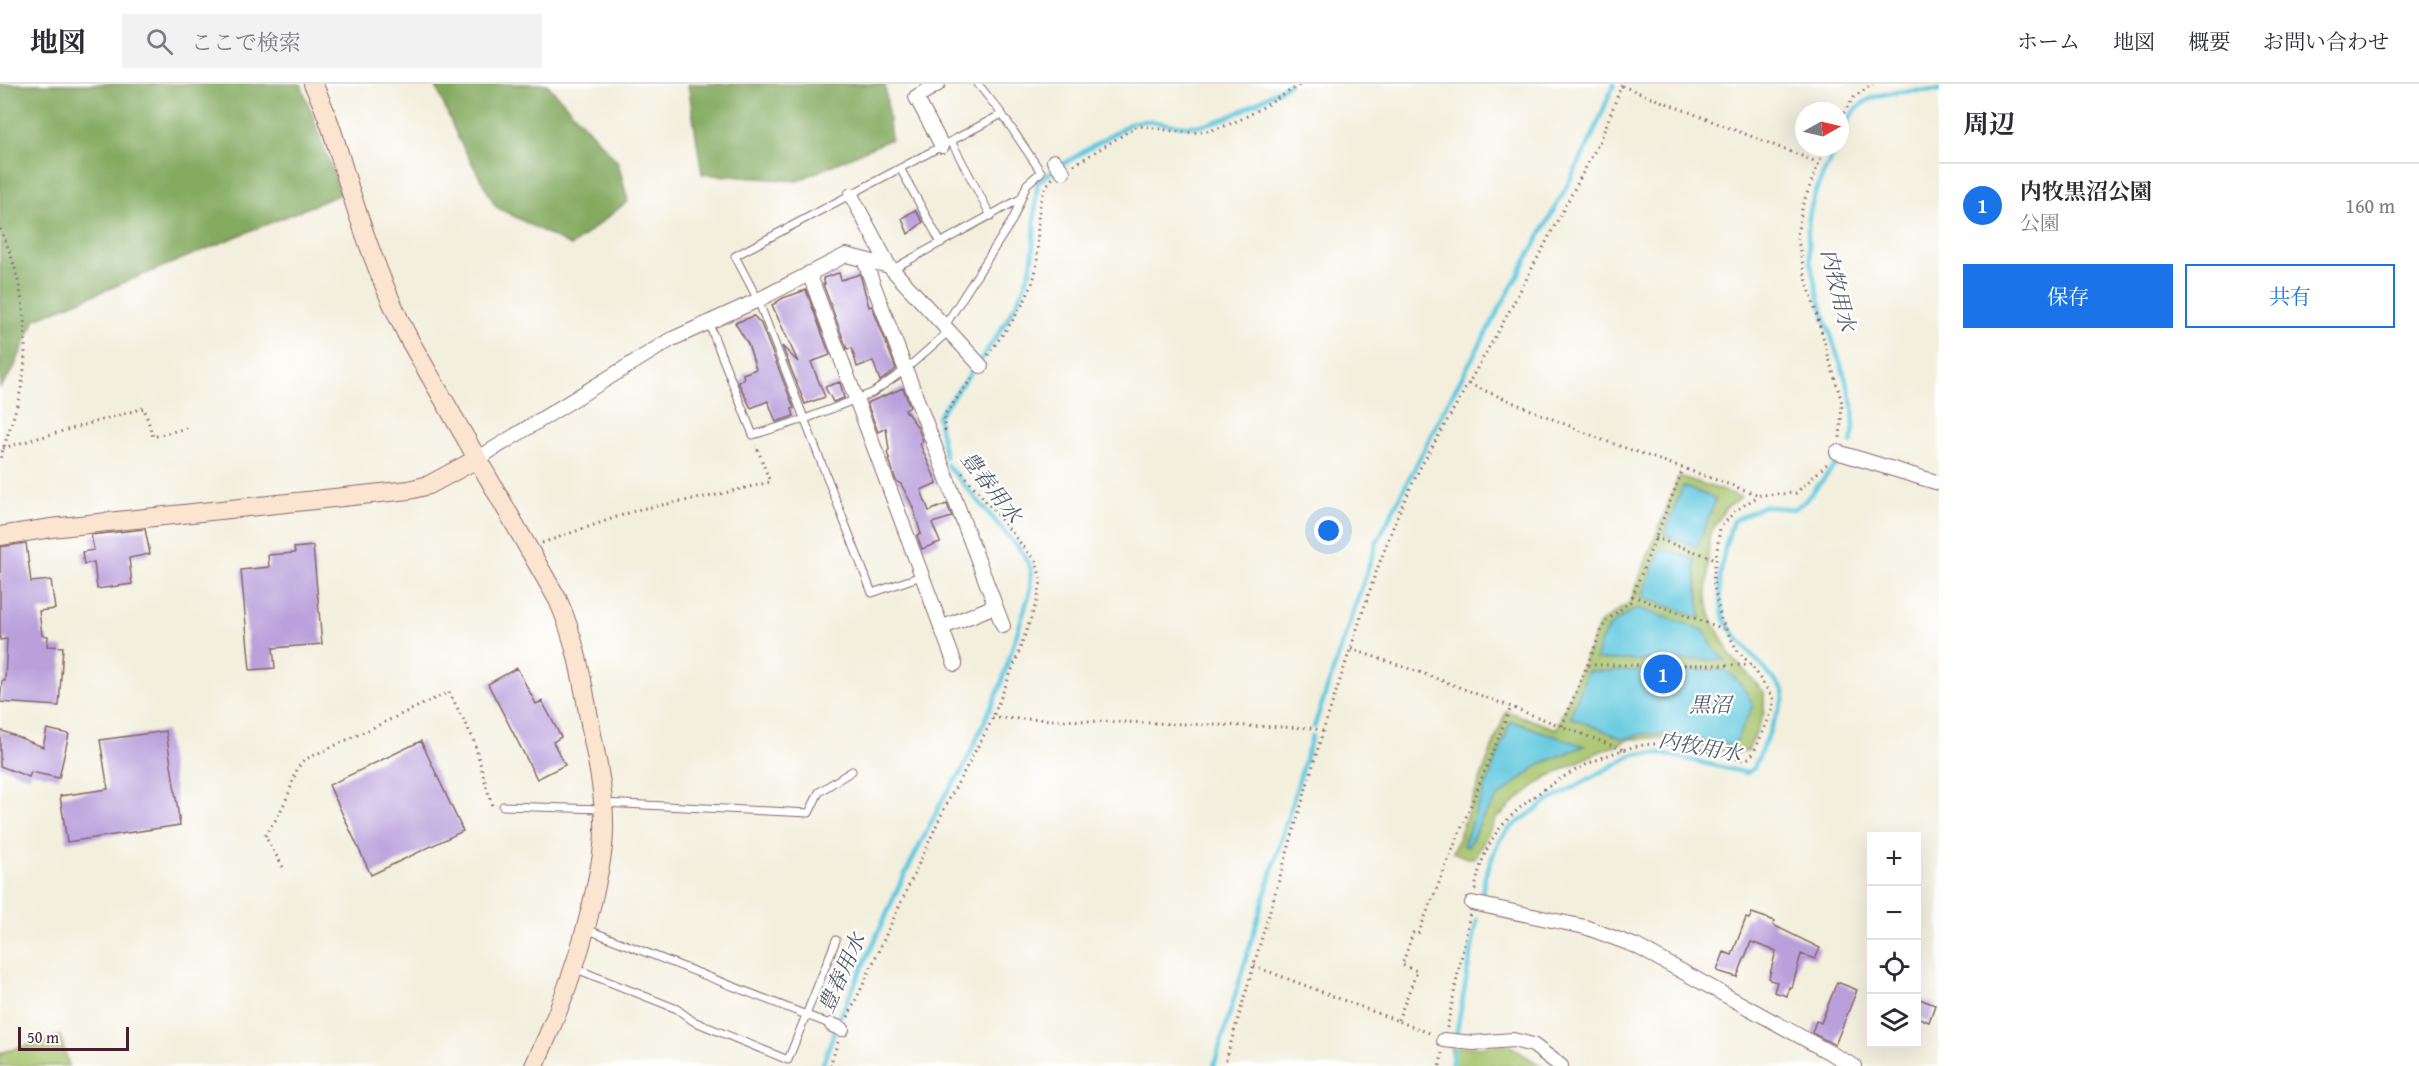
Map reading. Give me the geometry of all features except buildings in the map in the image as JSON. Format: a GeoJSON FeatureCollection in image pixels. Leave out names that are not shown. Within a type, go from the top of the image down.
{"type":"FeatureCollection","features":[{"type":"Feature","properties":{"kind":"street"},"geometry":{"type":"LineString","coordinates":[[313,84],[327,116],[353,200],[393,308],[558,600],[574,644],[604,806],[601,861],[586,929],[574,968],[556,1020],[534,1066]]}},
{"type":"Feature","properties":{"kind":"street"},"geometry":{"type":"LineString","coordinates":[[938,84],[915,98],[947,143]]}},
{"type":"Feature","properties":{"kind":"street"},"geometry":{"type":"LineString","coordinates":[[851,195],[890,268],[981,366]]}},
{"type":"Feature","properties":{"kind":"street"},"geometry":{"type":"LineString","coordinates":[[0,536],[62,527],[409,490],[429,484],[477,459],[670,340],[709,324],[846,255],[890,268]]}},
{"type":"Feature","properties":{"kind":"street"},"geometry":{"type":"LineString","coordinates":[[864,260],[1004,626]]}},
{"type":"Feature","properties":{"kind":"street"},"geometry":{"type":"LineString","coordinates":[[809,273],[955,664]]}},
{"type":"Feature","properties":{"kind":"street"},"geometry":{"type":"LineString","coordinates":[[1837,452],[1939,483]]}},
{"type":"Feature","properties":{"kind":"street"},"geometry":{"type":"LineString","coordinates":[[941,628],[996,606]]}},
{"type":"Feature","properties":{"kind":"street"},"geometry":{"type":"LineString","coordinates":[[1472,903],[1585,927],[1636,946],[1854,1066]]}},
{"type":"Feature","properties":{"kind":"street"},"geometry":{"type":"LineString","coordinates":[[1444,1040],[1473,1043],[1513,1040],[1533,1045],[1561,1066]]}},
{"type":"Feature","properties":{"kind":"lane"},"geometry":{"type":"LineString","coordinates":[[709,324],[753,435],[805,419],[872,393],[905,370],[946,330],[1013,219],[1018,200],[1027,184],[1041,172],[1002,114],[978,84]]}},
{"type":"Feature","properties":{"kind":"lane"},"geometry":{"type":"LineString","coordinates":[[921,576],[872,593],[758,300],[735,256],[1002,114]]}},
{"type":"Feature","properties":{"kind":"lane"},"geometry":{"type":"LineString","coordinates":[[947,143],[990,216]]}},
{"type":"Feature","properties":{"kind":"lane"},"geometry":{"type":"LineString","coordinates":[[900,168],[941,243]]}},
{"type":"Feature","properties":{"kind":"lane"},"geometry":{"type":"LineString","coordinates":[[890,268],[941,243],[1018,200]]}},
{"type":"Feature","properties":{"kind":"lane"},"geometry":{"type":"LineString","coordinates":[[503,806],[604,806],[809,813],[819,792],[852,771]]}},
{"type":"Feature","properties":{"kind":"lane"},"geometry":{"type":"LineString","coordinates":[[586,929],[837,1027]]}},
{"type":"Feature","properties":{"kind":"lane"},"geometry":{"type":"LineString","coordinates":[[574,968],[676,1009],[693,1021],[788,1060],[836,940]]}},
{"type":"Feature","properties":{"kind":"path"},"geometry":{"type":"LineString","coordinates":[[946,438],[945,414],[981,366],[1030,291],[1037,266],[1042,192],[1059,166],[1139,126],[1186,132],[1202,132],[1220,127],[1302,84]]}},
{"type":"Feature","properties":{"kind":"path"},"geometry":{"type":"LineString","coordinates":[[1849,104],[1854,97],[1874,84]]}},
{"type":"Feature","properties":{"kind":"path"},"geometry":{"type":"LineString","coordinates":[[1224,1066],[1323,731],[1375,575],[1398,514],[1420,468],[1469,384],[1600,139],[1622,85],[1817,162]]}},
{"type":"Feature","properties":{"kind":"path"},"geometry":{"type":"LineString","coordinates":[[1469,384],[1603,440],[1760,495],[1796,493],[1812,480],[1837,452],[1842,431],[1842,403],[1804,272],[1797,236],[1803,204],[1820,156]]}},
{"type":"Feature","properties":{"kind":"path"},"geometry":{"type":"LineString","coordinates":[[0,229],[11,250],[22,297],[24,369],[0,459]]}},
{"type":"Feature","properties":{"kind":"path"},"geometry":{"type":"LineString","coordinates":[[3,448],[144,408],[153,437],[190,427]]}},
{"type":"Feature","properties":{"kind":"path"},"geometry":{"type":"LineString","coordinates":[[529,547],[640,509],[712,496],[770,482],[753,435]]}},
{"type":"Feature","properties":{"kind":"path"},"geometry":{"type":"LineString","coordinates":[[830,1066],[837,1027],[946,805],[993,718],[1016,660],[1041,582],[1037,563],[954,464]]}},
{"type":"Feature","properties":{"kind":"path"},"geometry":{"type":"LineString","coordinates":[[1562,726],[1605,622],[1630,602],[1683,469]]}},
{"type":"Feature","properties":{"kind":"path"},"geometry":{"type":"LineString","coordinates":[[1440,1066],[1477,879],[1493,838],[1517,810],[1551,783],[1586,764],[1636,746],[1669,744],[1742,760],[1749,758],[1754,752],[1773,709],[1773,698],[1751,664],[1737,650],[1720,620],[1713,581],[1720,528],[1735,511],[1760,495]]}},
{"type":"Feature","properties":{"kind":"path"},"geometry":{"type":"LineString","coordinates":[[1655,538],[1716,559]]}},
{"type":"Feature","properties":{"kind":"path"},"geometry":{"type":"LineString","coordinates":[[1632,596],[1726,630]]}},
{"type":"Feature","properties":{"kind":"path"},"geometry":{"type":"LineString","coordinates":[[1351,648],[1625,750]]}},
{"type":"Feature","properties":{"kind":"path"},"geometry":{"type":"LineString","coordinates":[[1588,665],[1751,664]]}},
{"type":"Feature","properties":{"kind":"path"},"geometry":{"type":"LineString","coordinates":[[283,867],[265,836],[274,823],[296,770],[304,760],[449,692],[473,738],[492,806],[503,806]]}},
{"type":"Feature","properties":{"kind":"path"},"geometry":{"type":"LineString","coordinates":[[1398,1020],[1417,971],[1402,965],[1413,933],[1418,934],[1510,707]]}},
{"type":"Feature","properties":{"kind":"path"},"geometry":{"type":"LineString","coordinates":[[993,718],[1312,728],[1323,731]]}},
{"type":"Feature","properties":{"kind":"path"},"geometry":{"type":"LineString","coordinates":[[1254,966],[1398,1020],[1444,1040]]}},
{"type":"Feature","properties":{"kind":"green space"},"geometry":{"type":"Polygon","coordinates":[[[0,84],[301,84],[341,194],[35,319],[13,370],[0,388],[0,84]]]}},
{"type":"Feature","properties":{"kind":"green space"},"geometry":{"type":"Polygon","coordinates":[[[435,84],[547,84],[618,162],[628,201],[571,246],[496,207],[458,138],[435,84]]]}},
{"type":"Feature","properties":{"kind":"green space"},"geometry":{"type":"Polygon","coordinates":[[[688,84],[885,84],[891,139],[797,181],[702,174],[688,84]]]}},
{"type":"Feature","properties":{"kind":"green space"},"geometry":{"type":"Polygon","coordinates":[[[1679,476],[1741,497],[1725,509],[1709,536],[1707,599],[1712,620],[1731,656],[1764,692],[1764,713],[1748,751],[1737,753],[1656,738],[1631,739],[1545,778],[1496,819],[1475,858],[1467,858],[1453,852],[1506,711],[1556,729],[1600,623],[1630,602],[1679,476]]]}},
{"type":"Feature","properties":{"kind":"green space"},"geometry":{"type":"Polygon","coordinates":[[[60,1036],[69,1066],[0,1066],[0,1053],[60,1036]]]}},
{"type":"Feature","properties":{"kind":"green space"},"geometry":{"type":"Polygon","coordinates":[[[1509,1045],[1541,1066],[1451,1066],[1451,1048],[1509,1045]]]}},
{"type":"Feature","properties":{"kind":"water"},"geometry":{"type":"Polygon","coordinates":[[[1683,486],[1716,499],[1697,547],[1664,534],[1683,486]]]}},
{"type":"Feature","properties":{"kind":"water"},"geometry":{"type":"Polygon","coordinates":[[[1661,548],[1694,559],[1701,618],[1642,597],[1661,548]]]}},
{"type":"Feature","properties":{"kind":"water","name":"黒沼"},"geometry":{"type":"Polygon","coordinates":[[[1638,608],[1704,630],[1716,652],[1726,660],[1596,660],[1604,634],[1621,617],[1638,608]]]}},
{"type":"Feature","properties":{"kind":"water","name":"黒沼"},"geometry":{"type":"Polygon","coordinates":[[[1725,670],[1742,686],[1753,705],[1734,746],[1662,734],[1641,734],[1624,739],[1570,717],[1588,671],[1725,670]]]}},
{"type":"Feature","properties":{"kind":"water"},"geometry":{"type":"Polygon","coordinates":[[[1511,721],[1584,746],[1540,764],[1498,797],[1483,817],[1468,847],[1463,845],[1511,721]]]}},
{"type":"Feature","properties":{"kind":"waterway","name":"豊春用水"},"geometry":{"type":"LineString","coordinates":[[945,457],[938,416],[994,341],[1019,298],[1027,278],[1032,260],[1038,182],[1131,123],[1146,121],[1191,126],[1217,121],[1242,111],[1289,84]]}},
{"type":"Feature","properties":{"kind":"waterway"},"geometry":{"type":"LineString","coordinates":[[1314,727],[1377,542],[1447,404],[1566,188],[1591,139],[1614,84]]}},
{"type":"Feature","properties":{"kind":"waterway","name":"内牧用水"},"geometry":{"type":"LineString","coordinates":[[1849,119],[1860,105],[1880,95],[1904,91],[1939,90]]}},
{"type":"Feature","properties":{"kind":"waterway","name":"内牧用水"},"geometry":{"type":"LineString","coordinates":[[1832,156],[1811,208],[1808,230],[1809,251],[1818,295],[1853,404],[1854,428],[1851,443]]}},
{"type":"Feature","properties":{"kind":"waterway","name":"内牧用水"},"geometry":{"type":"LineString","coordinates":[[1482,896],[1484,879],[1499,840],[1510,828],[1545,803],[1634,754],[1659,753],[1747,773],[1754,768],[1784,698],[1783,691],[1778,684],[1740,642],[1724,618],[1720,582],[1726,544],[1733,521],[1763,506],[1793,509],[1804,502],[1837,463]]}},
{"type":"Feature","properties":{"kind":"waterway","name":"豊春用水"},"geometry":{"type":"LineString","coordinates":[[822,1066],[839,1019],[899,886],[944,797],[962,771],[1000,687],[1030,592],[1031,569],[1023,553],[947,465]]}},
{"type":"Feature","properties":{"kind":"waterway"},"geometry":{"type":"LineString","coordinates":[[1214,1066],[1312,736]]}},
{"type":"Feature","properties":{"kind":"waterway","name":"内牧用水"},"geometry":{"type":"LineString","coordinates":[[1456,1036],[1477,920]]}},
{"type":"Feature","properties":{"kind":"waterway","name":"内牧用水"},"geometry":{"type":"LineString","coordinates":[[1451,1066],[1454,1050]]}},
{"type":"Feature","properties":{"kind":"place","name":"内牧黒沼公園"},"geometry":{"type":"Point","coordinates":[1663,674]}}]}
